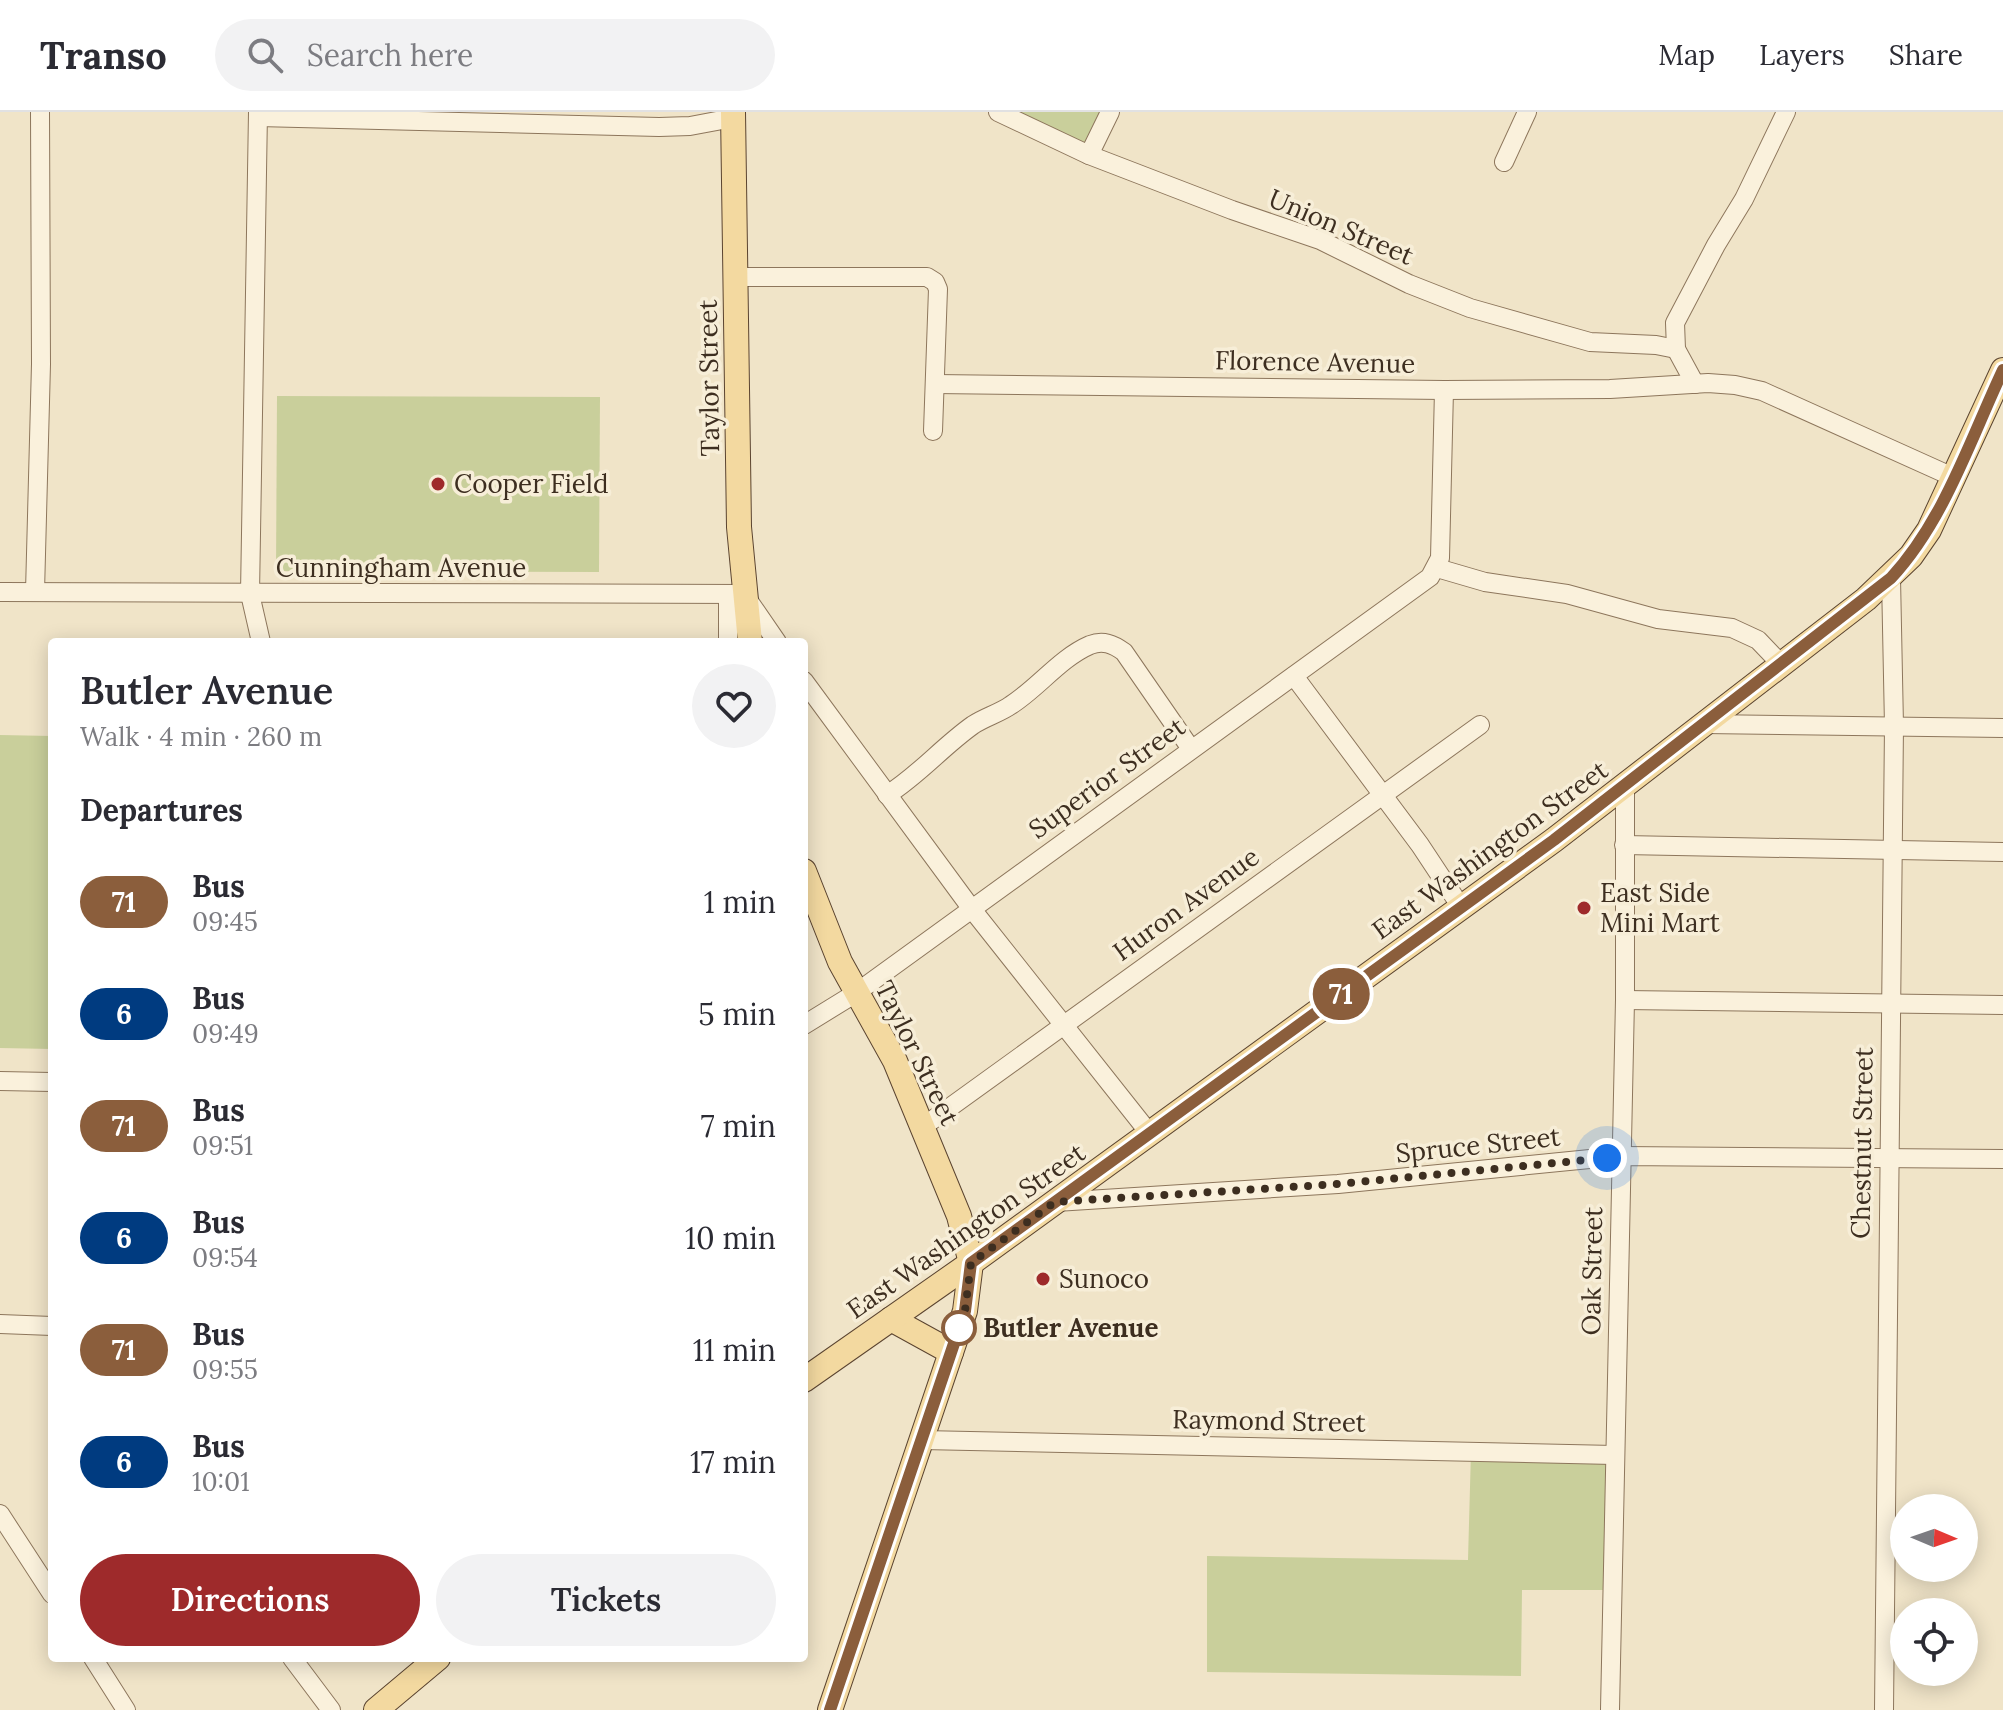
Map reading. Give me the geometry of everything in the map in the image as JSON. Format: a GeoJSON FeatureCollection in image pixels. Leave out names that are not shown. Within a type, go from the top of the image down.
{"type":"FeatureCollection","features":[{"type":"Feature","properties":{"kind":"main road","name":"Taylor Street"},"geometry":{"type":"LineString","coordinates":[[733,115],[739,527],[736,594],[749,638]]}},
{"type":"Feature","properties":{"kind":"main road","name":"East Washington Street"},"geometry":{"type":"LineString","coordinates":[[808,1377],[1150,1134],[1625,786],[1891,578],[1929,530],[2003,370]]}},
{"type":"Feature","properties":{"kind":"main road","name":"Taylor Street"},"geometry":{"type":"LineString","coordinates":[[808,897],[856,993],[895,1061],[924,1126],[959,1216],[971,1263]]}},
{"type":"Feature","properties":{"kind":"main road"},"geometry":{"type":"LineString","coordinates":[[830,1710],[965,1311],[971,1263]]}},
{"type":"Feature","properties":{"kind":"main road"},"geometry":{"type":"LineString","coordinates":[[891,1319],[951,1352]]}},
{"type":"Feature","properties":{"kind":"main road"},"geometry":{"type":"LineString","coordinates":[[376,1710],[433,1662]]}},
{"type":"Feature","properties":{"kind":"street"},"geometry":{"type":"LineString","coordinates":[[35,592],[41,364],[40,112]]}},
{"type":"Feature","properties":{"kind":"street","name":"Union Street"},"geometry":{"type":"LineString","coordinates":[[998,112],[1089,155],[1320,240],[1409,284],[1470,308],[1590,342],[1676,349]]}},
{"type":"Feature","properties":{"kind":"street"},"geometry":{"type":"LineString","coordinates":[[1089,155],[1110,112]]}},
{"type":"Feature","properties":{"kind":"street"},"geometry":{"type":"LineString","coordinates":[[1504,162],[1527,112]]}},
{"type":"Feature","properties":{"kind":"street"},"geometry":{"type":"LineString","coordinates":[[1786,112],[1744,199],[1678,315],[1674,333],[1676,349],[1695,384],[1735,385],[1762,391],[1953,477]]}},
{"type":"Feature","properties":{"kind":"street"},"geometry":{"type":"LineString","coordinates":[[260,638],[250,594],[258,114],[659,127],[690,126],[733,115]]}},
{"type":"Feature","properties":{"kind":"street"},"geometry":{"type":"LineString","coordinates":[[735,277],[927,277],[935,282],[938,289],[933,431]]}},
{"type":"Feature","properties":{"kind":"street","name":"Florence Avenue"},"geometry":{"type":"LineString","coordinates":[[935,384],[1444,390],[1610,389],[1695,384]]}},
{"type":"Feature","properties":{"kind":"street"},"geometry":{"type":"LineString","coordinates":[[1444,390],[1440,558],[1437,568],[1485,582],[1567,594],[1658,619],[1719,624],[1748,634],[1764,645],[1781,664]]}},
{"type":"Feature","properties":{"kind":"street","name":"Superior Street"},"geometry":{"type":"LineString","coordinates":[[808,1023],[856,993],[1430,577],[1437,568]]}},
{"type":"Feature","properties":{"kind":"street","name":"Chestnut Street"},"geometry":{"type":"LineString","coordinates":[[1884,1710],[1894,726],[1891,578]]}},
{"type":"Feature","properties":{"kind":"street","name":"Cunningham Avenue"},"geometry":{"type":"LineString","coordinates":[[0,592],[736,594]]}},
{"type":"Feature","properties":{"kind":"street"},"geometry":{"type":"LineString","coordinates":[[736,594],[774,638]]}},
{"type":"Feature","properties":{"kind":"street","name":"Taylor Street"},"geometry":{"type":"LineString","coordinates":[[729,638],[736,594]]}},
{"type":"Feature","properties":{"kind":"street"},"geometry":{"type":"LineString","coordinates":[[887,795],[917,775],[975,723],[1011,705],[1088,646],[1101,643],[1113,645],[1124,652],[1191,749]]}},
{"type":"Feature","properties":{"kind":"street"},"geometry":{"type":"LineString","coordinates":[[1294,676],[1382,793],[1461,907]]}},
{"type":"Feature","properties":{"kind":"street"},"geometry":{"type":"LineString","coordinates":[[808,686],[971,908],[1150,1134]]}},
{"type":"Feature","properties":{"kind":"street"},"geometry":{"type":"LineString","coordinates":[[1704,724],[2003,728]]}},
{"type":"Feature","properties":{"kind":"street","name":"Huron Avenue"},"geometry":{"type":"LineString","coordinates":[[924,1126],[1480,725]]}},
{"type":"Feature","properties":{"kind":"street","name":"Oak Street"},"geometry":{"type":"LineString","coordinates":[[1610,1710],[1625,1000],[1625,786]]}},
{"type":"Feature","properties":{"kind":"street"},"geometry":{"type":"LineString","coordinates":[[1624,845],[2003,852]]}},
{"type":"Feature","properties":{"kind":"street"},"geometry":{"type":"LineString","coordinates":[[1625,1000],[2003,1005]]}},
{"type":"Feature","properties":{"kind":"street"},"geometry":{"type":"LineString","coordinates":[[0,1081],[48,1082]]}},
{"type":"Feature","properties":{"kind":"street","name":"Spruce Street"},"geometry":{"type":"LineString","coordinates":[[1055,1202],[1338,1184],[1620,1156],[2003,1159]]}},
{"type":"Feature","properties":{"kind":"street"},"geometry":{"type":"LineString","coordinates":[[0,1324],[48,1326]]}},
{"type":"Feature","properties":{"kind":"street","name":"Raymond Street"},"geometry":{"type":"LineString","coordinates":[[922,1440],[1614,1455]]}},
{"type":"Feature","properties":{"kind":"street"},"geometry":{"type":"LineString","coordinates":[[0,1514],[48,1588]]}},
{"type":"Feature","properties":{"kind":"street"},"geometry":{"type":"LineString","coordinates":[[96,1662],[126,1710]]}},
{"type":"Feature","properties":{"kind":"street"},"geometry":{"type":"LineString","coordinates":[[295,1662],[331,1710]]}},
{"type":"Feature","properties":{"kind":"green space"},"geometry":{"type":"Polygon","coordinates":[[[998,112],[1110,112],[1089,155],[998,112]]]}},
{"type":"Feature","properties":{"kind":"green space","name":"Cooper Field"},"geometry":{"type":"Polygon","coordinates":[[[277,396],[600,397],[599,572],[276,571],[277,396]]]}},
{"type":"Feature","properties":{"kind":"green space"},"geometry":{"type":"Polygon","coordinates":[[[0,735],[48,736],[48,1049],[0,1048],[0,735]]]}},
{"type":"Feature","properties":{"kind":"green space"},"geometry":{"type":"Polygon","coordinates":[[[1471,1451],[1614,1455],[1612,1590],[1522,1590],[1521,1676],[1207,1672],[1207,1556],[1468,1560],[1471,1451]]]}},
{"type":"Feature","properties":{"kind":"bus line","name":"71"},"geometry":{"type":"LineString","coordinates":[[830,1710],[965,1311],[971,1263],[1554,840],[1891,578],[1929,530],[2003,370]]}},
{"type":"Feature","properties":{"kind":"place","name":"Cooper Field"},"geometry":{"type":"Point","coordinates":[438,484]}},
{"type":"Feature","properties":{"kind":"place","name":"East Side Mini Mart"},"geometry":{"type":"Point","coordinates":[1584,908]}},
{"type":"Feature","properties":{"kind":"place","name":"Sunoco"},"geometry":{"type":"Point","coordinates":[1043,1279]}},
{"type":"Feature","properties":{"kind":"place","name":"Butler Avenue"},"geometry":{"type":"Point","coordinates":[959,1328]}},
{"type":"Feature","properties":{"kind":"route"},"geometry":{"type":"LineString","coordinates":[[959,1328],[958,1332],[965,1311],[971,1263],[1055,1202],[1338,1184],[1607,1158]]}}]}
